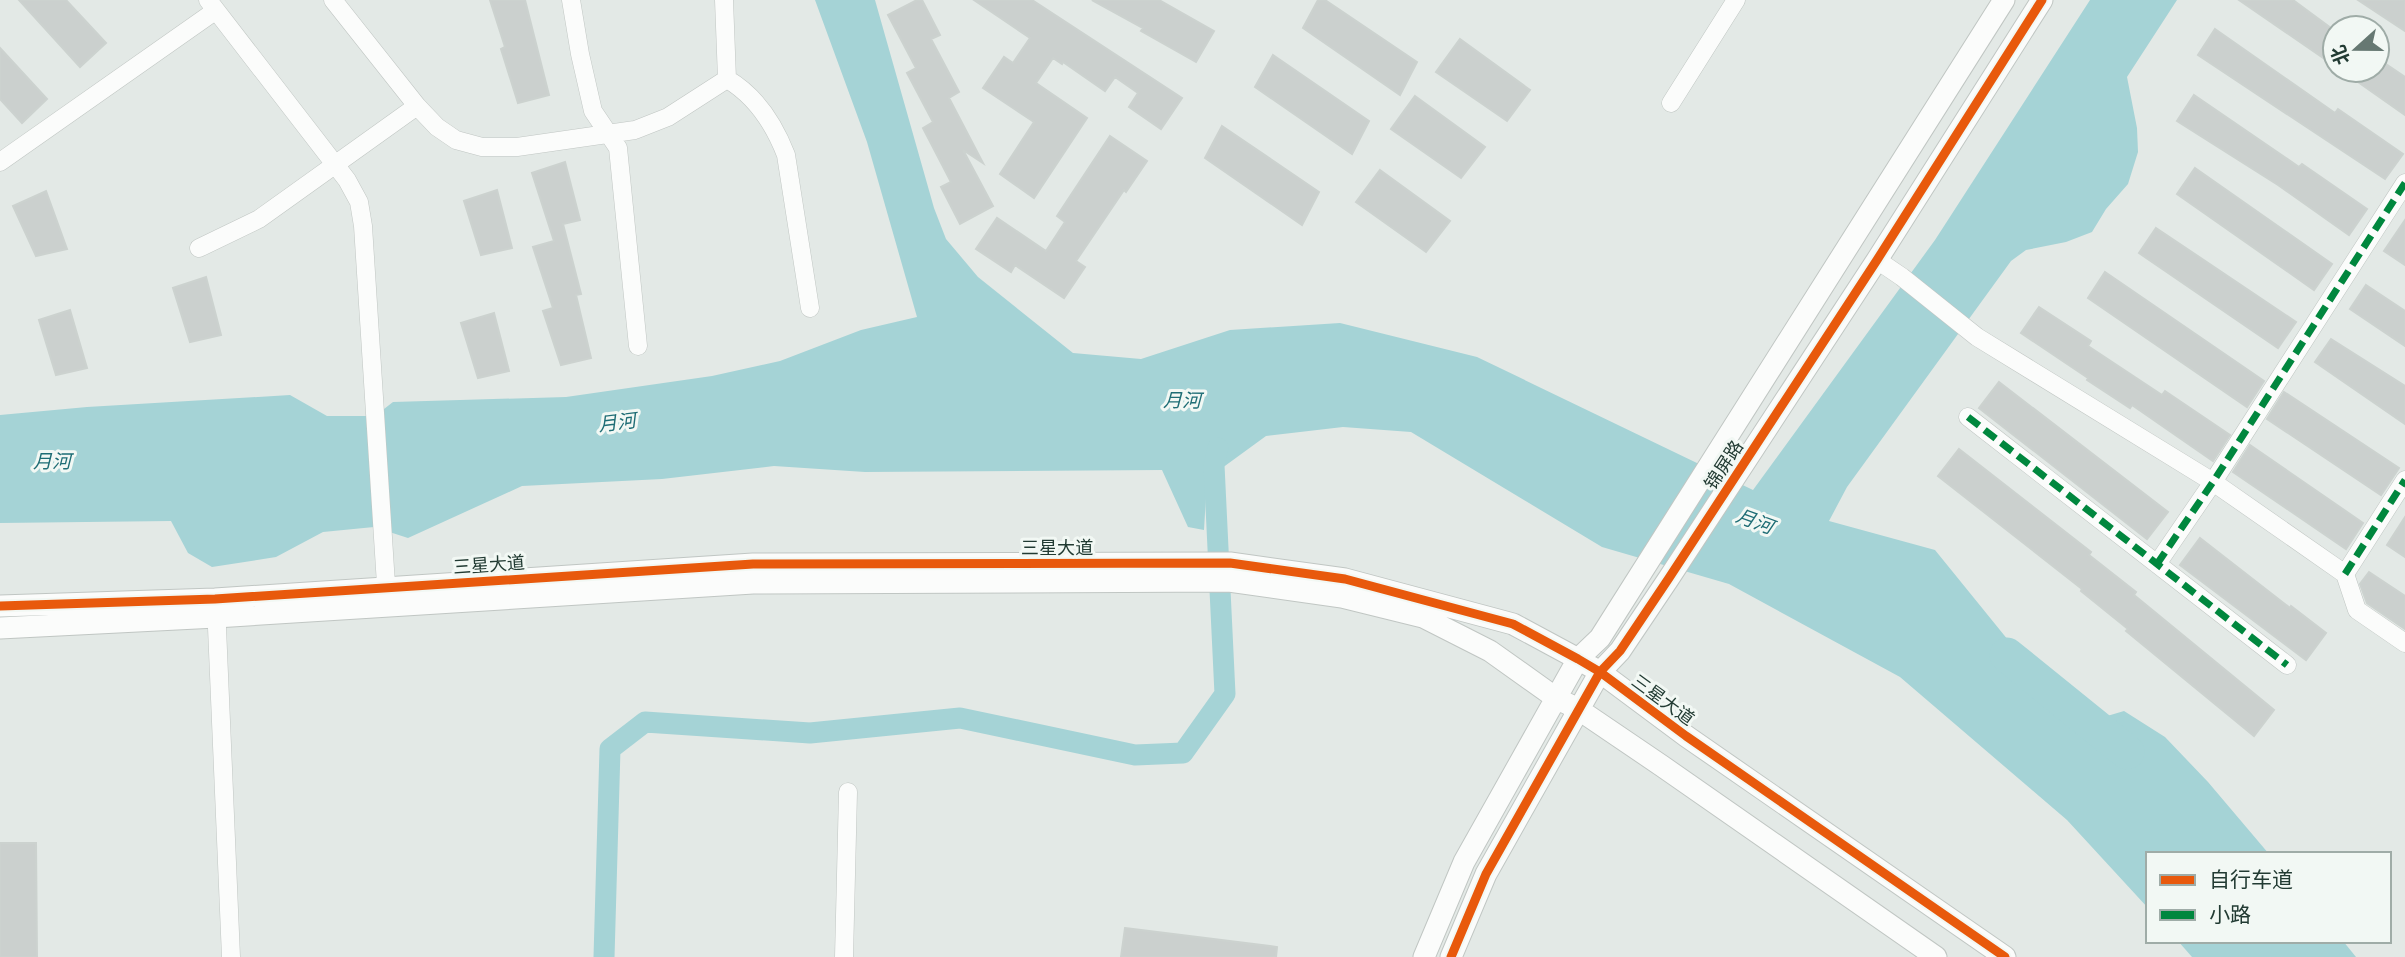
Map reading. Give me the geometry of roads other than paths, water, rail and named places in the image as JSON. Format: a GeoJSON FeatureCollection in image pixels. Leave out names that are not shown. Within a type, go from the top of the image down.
{"type":"FeatureCollection","features":[{"type":"Feature","properties":{"kind":"street"},"geometry":{"type":"LineString","coordinates":[[333,0],[417,106],[437,127],[456,140],[482,148],[517,147],[635,130],[668,117],[727,79]]}},
{"type":"Feature","properties":{"kind":"street"},"geometry":{"type":"LineString","coordinates":[[571,0],[593,111],[618,148],[638,346]]}},
{"type":"Feature","properties":{"kind":"street"},"geometry":{"type":"LineString","coordinates":[[724,0],[727,79],[766,114],[778,133],[786,155],[810,308]]}},
{"type":"Feature","properties":{"kind":"street"},"geometry":{"type":"LineString","coordinates":[[1671,103],[1736,0]]}},
{"type":"Feature","properties":{"kind":"street","name":"锦屏路"},"geometry":{"type":"LineString","coordinates":[[1424,957],[1464,863],[1578,659],[1600,638],[2004,0]]}},
{"type":"Feature","properties":{"kind":"street","name":"锦屏路"},"geometry":{"type":"LineString","coordinates":[[1451,957],[1486,874],[1600,673],[1620,651],[1669,578],[1877,260],[2042,0]]}},
{"type":"Feature","properties":{"kind":"street"},"geometry":{"type":"LineString","coordinates":[[0,162],[211,5],[335,165],[359,202],[363,226],[386,597]]}},
{"type":"Feature","properties":{"kind":"street"},"geometry":{"type":"LineString","coordinates":[[199,248],[259,219],[417,106]]}},
{"type":"Feature","properties":{"kind":"street"},"geometry":{"type":"LineString","coordinates":[[2157,564],[2213,482],[2405,183]]}},
{"type":"Feature","properties":{"kind":"street"},"geometry":{"type":"LineString","coordinates":[[1877,260],[1977,337],[2213,482],[2345,574],[2357,610],[2405,643]]}},
{"type":"Feature","properties":{"kind":"street"},"geometry":{"type":"LineString","coordinates":[[1968,417],[2287,665]]}},
{"type":"Feature","properties":{"kind":"street"},"geometry":{"type":"LineString","coordinates":[[2345,574],[2405,480]]}},
{"type":"Feature","properties":{"kind":"street","name":"三星大道"},"geometry":{"type":"LineString","coordinates":[[0,628],[216,608],[386,597],[753,583],[1208,572],[1345,579],[1513,624],[1578,659],[2005,957]]}},
{"type":"Feature","properties":{"kind":"street","name":"三星大道"},"geometry":{"type":"LineString","coordinates":[[1236,573],[1423,617],[1490,651],[1936,957]]}},
{"type":"Feature","properties":{"kind":"street","name":"三星大道"},"geometry":{"type":"LineString","coordinates":[[0,606],[216,608]]}},
{"type":"Feature","properties":{"kind":"street"},"geometry":{"type":"LineString","coordinates":[[216,608],[230,957]]}},
{"type":"Feature","properties":{"kind":"street"},"geometry":{"type":"LineString","coordinates":[[844,957],[848,792]]}},
{"type":"Feature","properties":{"kind":"water"},"geometry":{"type":"Polygon","coordinates":[[[815,0],[875,0],[934,208],[946,239],[978,277],[1073,353],[1141,359],[1230,330],[1340,323],[1477,357],[1753,490],[1935,240],[2090,0],[2177,0],[2127,77],[2137,128],[2138,152],[2128,184],[2106,209],[2092,232],[2066,242],[2026,250],[2011,261],[1847,487],[1829,521],[1935,550],[2077,725],[2124,711],[2165,737],[2208,782],[2267,852],[2146,852],[2146,906],[2067,820],[1900,677],[1729,584],[1602,547],[1411,432],[1343,427],[1266,436],[1207,479],[1204,530],[1188,527],[1162,470],[865,472],[774,466],[662,479],[522,486],[408,538],[374,527],[323,532],[276,557],[212,567],[188,553],[171,521],[0,523],[0,415],[290,395],[327,416],[375,416],[393,402],[566,397],[712,376],[780,361],[861,330],[917,317],[867,142],[815,0]]]}},
{"type":"Feature","properties":{"kind":"water"},"geometry":{"type":"Polygon","coordinates":[[[2180,943],[2345,943],[2356,957],[2192,957],[2180,943]]]}},
{"type":"Feature","properties":{"kind":"waterway"},"geometry":{"type":"LineString","coordinates":[[604,957],[610,749],[645,722],[810,733],[960,718],[1135,755],[1183,753],[1225,694],[1214,465],[1218,448]]}},
{"type":"Feature","properties":{"kind":"waterway","name":"月河"},"geometry":{"type":"LineString","coordinates":[[2007,655],[2127,752]]}}]}
